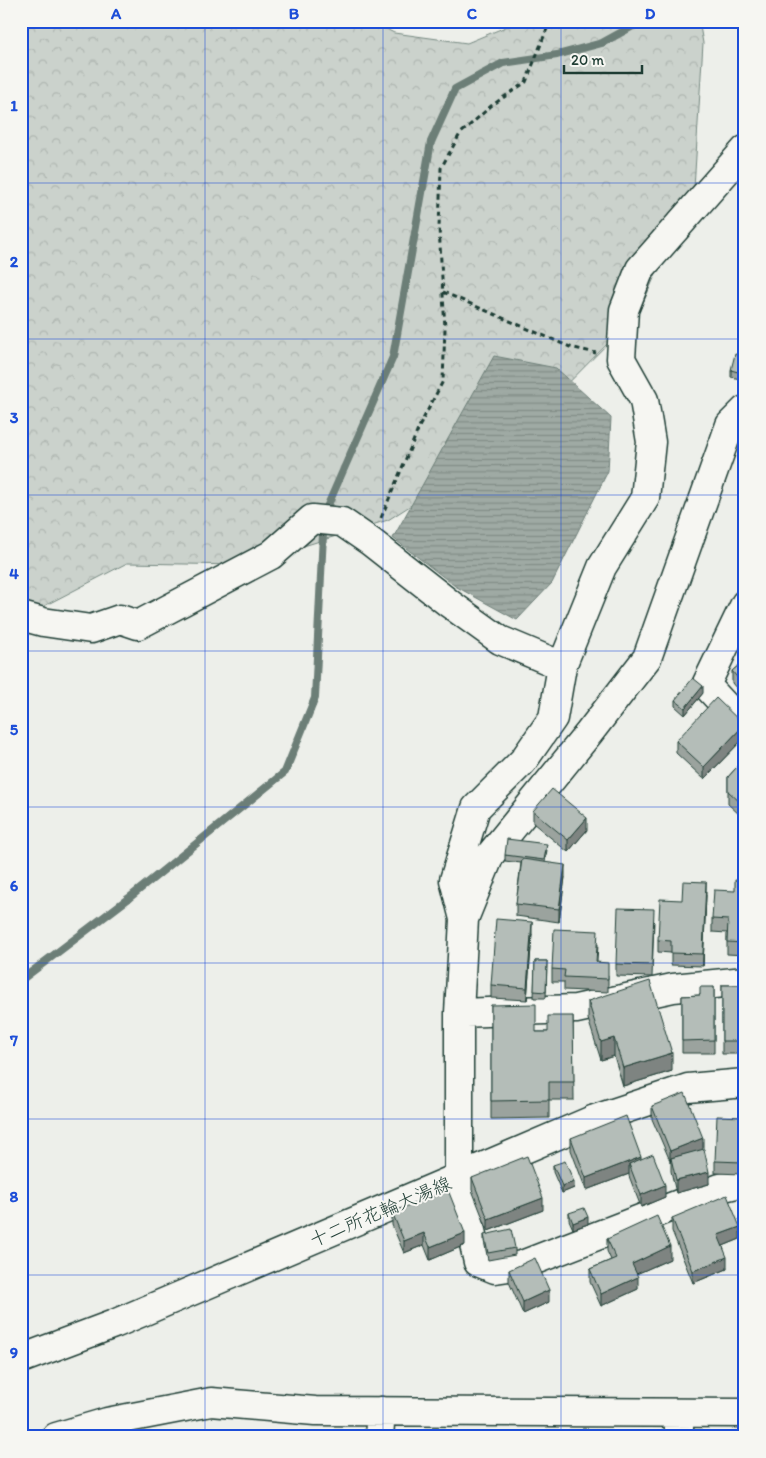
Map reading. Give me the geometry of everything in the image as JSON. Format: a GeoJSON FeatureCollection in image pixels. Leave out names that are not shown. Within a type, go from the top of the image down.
{"type":"FeatureCollection","features":[{"type":"Feature","properties":{"kind":"street"},"geometry":{"type":"LineString","coordinates":[[745,150],[640,269],[624,310],[621,359],[644,400],[651,442],[645,498],[602,567],[562,666],[553,718],[523,761],[476,808],[454,880],[464,919],[459,1013],[459,1177],[478,1262],[495,1270],[522,1265],[720,1188],[745,1182]]}},
{"type":"Feature","properties":{"kind":"street"},"geometry":{"type":"LineString","coordinates":[[464,919],[490,855],[589,733],[646,658],[730,425],[745,410]]}},
{"type":"Feature","properties":{"kind":"street"},"geometry":{"type":"LineString","coordinates":[[21,616],[43,622],[91,629],[120,619],[138,625],[271,556],[312,518],[342,522],[500,640],[562,666]]}},
{"type":"Feature","properties":{"kind":"street"},"geometry":{"type":"LineString","coordinates":[[745,604],[706,685],[745,727]]}},
{"type":"Feature","properties":{"kind":"street"},"geometry":{"type":"LineString","coordinates":[[459,1013],[576,1009],[673,988],[745,981]]}},
{"type":"Feature","properties":{"kind":"street","name":"十二所花輪大湯線"},"geometry":{"type":"LineString","coordinates":[[21,1359],[114,1324],[595,1119],[688,1088],[745,1083]]}},
{"type":"Feature","properties":{"kind":"street"},"geometry":{"type":"LineString","coordinates":[[56,1437],[107,1422],[211,1402],[315,1412],[380,1424],[679,1425],[745,1413]]}},
{"type":"Feature","properties":{"kind":"path"},"geometry":{"type":"LineString","coordinates":[[371,542],[420,425],[443,381],[443,292],[439,228],[441,168],[460,134],[491,106],[526,82],[550,21]]}},
{"type":"Feature","properties":{"kind":"path"},"geometry":{"type":"LineString","coordinates":[[443,292],[570,347],[621,359]]}},
{"type":"Feature","properties":{"kind":"green space"},"geometry":{"type":"Polygon","coordinates":[[[21,21],[371,21],[394,33],[467,43],[520,21],[699,21],[703,43],[694,188],[639,312],[510,442],[388,520],[242,565],[127,563],[21,618],[21,21]]]}},
{"type":"Feature","properties":{"kind":"shaded area"},"geometry":{"type":"Polygon","coordinates":[[[494,356],[556,368],[611,418],[608,471],[552,583],[517,620],[455,586],[393,538],[494,356]]]}},
{"type":"Feature","properties":{"kind":"building"},"geometry":{"type":"Polygon","coordinates":[[[735,354],[745,356],[745,374],[731,370],[735,354]]]}},
{"type":"Feature","properties":{"kind":"building"},"geometry":{"type":"Polygon","coordinates":[[[745,660],[745,687],[732,671],[745,660]]]}},
{"type":"Feature","properties":{"kind":"building"},"geometry":{"type":"Polygon","coordinates":[[[693,678],[703,686],[685,708],[675,700],[693,678]]]}},
{"type":"Feature","properties":{"kind":"building"},"geometry":{"type":"Polygon","coordinates":[[[716,698],[744,725],[704,767],[676,741],[716,698]]]}},
{"type":"Feature","properties":{"kind":"building"},"geometry":{"type":"Polygon","coordinates":[[[745,758],[745,803],[741,803],[728,791],[728,777],[745,758]]]}},
{"type":"Feature","properties":{"kind":"building"},"geometry":{"type":"Polygon","coordinates":[[[552,789],[587,818],[568,840],[533,811],[552,789]]]}},
{"type":"Feature","properties":{"kind":"building"},"geometry":{"type":"Polygon","coordinates":[[[507,839],[547,844],[544,860],[505,855],[507,839]]]}},
{"type":"Feature","properties":{"kind":"building"},"geometry":{"type":"Polygon","coordinates":[[[522,859],[565,865],[559,909],[516,904],[522,859]]]}},
{"type":"Feature","properties":{"kind":"building"},"geometry":{"type":"Polygon","coordinates":[[[735,880],[745,881],[745,943],[727,942],[728,920],[712,919],[714,890],[735,891],[735,880]]]}},
{"type":"Feature","properties":{"kind":"building"},"geometry":{"type":"Polygon","coordinates":[[[683,881],[706,882],[703,954],[671,953],[671,941],[658,940],[660,899],[682,900],[683,881]]]}},
{"type":"Feature","properties":{"kind":"building"},"geometry":{"type":"Polygon","coordinates":[[[618,908],[654,909],[652,965],[616,964],[618,908]]]}},
{"type":"Feature","properties":{"kind":"building"},"geometry":{"type":"Polygon","coordinates":[[[496,919],[532,922],[527,988],[491,985],[496,919]]]}},
{"type":"Feature","properties":{"kind":"building"},"geometry":{"type":"Polygon","coordinates":[[[554,929],[598,931],[596,962],[608,963],[608,979],[564,977],[565,970],[552,969],[554,929]]]}},
{"type":"Feature","properties":{"kind":"building"},"geometry":{"type":"Polygon","coordinates":[[[535,961],[547,961],[546,992],[534,991],[535,961]]]}},
{"type":"Feature","properties":{"kind":"building"},"geometry":{"type":"Polygon","coordinates":[[[650,981],[672,1053],[623,1068],[614,1038],[601,1042],[588,1001],[650,981]]]}},
{"type":"Feature","properties":{"kind":"building"},"geometry":{"type":"Polygon","coordinates":[[[722,985],[745,985],[745,1041],[722,1041],[722,985]]]}},
{"type":"Feature","properties":{"kind":"building"},"geometry":{"type":"Polygon","coordinates":[[[700,987],[714,987],[714,1040],[682,1041],[682,996],[700,995],[700,987]]]}},
{"type":"Feature","properties":{"kind":"building"},"geometry":{"type":"Polygon","coordinates":[[[536,1004],[536,1032],[548,1032],[548,1016],[573,1016],[574,1082],[549,1082],[549,1100],[491,1101],[491,1005],[536,1004]]]}},
{"type":"Feature","properties":{"kind":"building"},"geometry":{"type":"Polygon","coordinates":[[[685,1093],[703,1138],[670,1151],[652,1106],[685,1093]]]}},
{"type":"Feature","properties":{"kind":"building"},"geometry":{"type":"Polygon","coordinates":[[[626,1116],[641,1157],[586,1178],[571,1138],[626,1116]]]}},
{"type":"Feature","properties":{"kind":"building"},"geometry":{"type":"Polygon","coordinates":[[[717,1116],[743,1117],[742,1162],[715,1161],[717,1116]]]}},
{"type":"Feature","properties":{"kind":"building"},"geometry":{"type":"Polygon","coordinates":[[[704,1149],[709,1172],[676,1180],[671,1158],[704,1149]]]}},
{"type":"Feature","properties":{"kind":"building"},"geometry":{"type":"Polygon","coordinates":[[[653,1154],[665,1185],[641,1195],[629,1164],[653,1154]]]}},
{"type":"Feature","properties":{"kind":"building"},"geometry":{"type":"Polygon","coordinates":[[[527,1156],[543,1198],[488,1219],[472,1178],[527,1156]]]}},
{"type":"Feature","properties":{"kind":"building"},"geometry":{"type":"Polygon","coordinates":[[[565,1161],[574,1182],[562,1186],[553,1165],[565,1161]]]}},
{"type":"Feature","properties":{"kind":"building"},"geometry":{"type":"Polygon","coordinates":[[[448,1190],[465,1233],[430,1247],[424,1233],[404,1241],[392,1212],[448,1190]]]}},
{"type":"Feature","properties":{"kind":"building"},"geometry":{"type":"Polygon","coordinates":[[[727,1195],[740,1227],[718,1235],[727,1257],[693,1271],[672,1218],[727,1195]]]}},
{"type":"Feature","properties":{"kind":"building"},"geometry":{"type":"Polygon","coordinates":[[[584,1208],[588,1217],[573,1223],[569,1213],[584,1208]]]}},
{"type":"Feature","properties":{"kind":"building"},"geometry":{"type":"Polygon","coordinates":[[[657,1216],[670,1246],[632,1264],[638,1277],[601,1294],[590,1269],[616,1258],[607,1239],[657,1216]]]}},
{"type":"Feature","properties":{"kind":"building"},"geometry":{"type":"Polygon","coordinates":[[[511,1229],[515,1248],[488,1253],[484,1235],[511,1229]]]}},
{"type":"Feature","properties":{"kind":"building"},"geometry":{"type":"Polygon","coordinates":[[[535,1258],[549,1290],[523,1302],[509,1270],[535,1258]]]}},
{"type":"Feature","properties":{"kind":"waterway"},"geometry":{"type":"LineString","coordinates":[[21,980],[129,898],[285,772],[315,698],[324,514],[393,357],[431,142],[455,89],[503,63],[557,55],[602,43],[642,21]]}}]}
